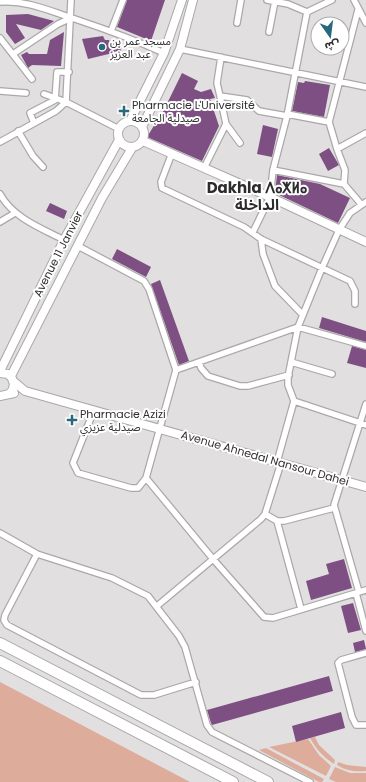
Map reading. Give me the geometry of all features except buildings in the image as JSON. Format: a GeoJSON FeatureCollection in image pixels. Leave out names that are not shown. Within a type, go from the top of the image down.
{"type":"FeatureCollection","features":[{"type":"Feature","properties":{"kind":"highway"},"geometry":{"type":"LineString","coordinates":[[0,643],[268,782]]}},
{"type":"Feature","properties":{"kind":"highway"},"geometry":{"type":"LineString","coordinates":[[0,661],[233,782]]}},
{"type":"Feature","properties":{"kind":"street"},"geometry":{"type":"LineString","coordinates":[[0,142],[56,111],[66,102],[69,72],[71,0]]}},
{"type":"Feature","properties":{"kind":"street"},"geometry":{"type":"LineString","coordinates":[[111,31],[123,0]]}},
{"type":"Feature","properties":{"kind":"street"},"geometry":{"type":"LineString","coordinates":[[130,121],[164,53],[182,0]]}},
{"type":"Feature","properties":{"kind":"street"},"geometry":{"type":"LineString","coordinates":[[142,127],[180,49],[193,0]]}},
{"type":"Feature","properties":{"kind":"street"},"geometry":{"type":"LineString","coordinates":[[237,23],[241,0]]}},
{"type":"Feature","properties":{"kind":"street"},"geometry":{"type":"LineString","coordinates":[[268,0],[296,6],[307,12]]}},
{"type":"Feature","properties":{"kind":"street"},"geometry":{"type":"LineString","coordinates":[[307,12],[332,0]]}},
{"type":"Feature","properties":{"kind":"street"},"geometry":{"type":"LineString","coordinates":[[354,0],[366,23]]}},
{"type":"Feature","properties":{"kind":"street"},"geometry":{"type":"LineString","coordinates":[[269,32],[275,1]]}},
{"type":"Feature","properties":{"kind":"street"},"geometry":{"type":"LineString","coordinates":[[0,2],[38,3],[71,18],[111,31],[164,53]]}},
{"type":"Feature","properties":{"kind":"street"},"geometry":{"type":"LineString","coordinates":[[344,184],[345,174],[329,122],[338,81],[358,10]]}},
{"type":"Feature","properties":{"kind":"street"},"geometry":{"type":"LineString","coordinates":[[253,232],[270,197],[273,170],[287,115],[307,12]]}},
{"type":"Feature","properties":{"kind":"street"},"geometry":{"type":"LineString","coordinates":[[13,54],[58,24],[71,18]]}},
{"type":"Feature","properties":{"kind":"street"},"geometry":{"type":"LineString","coordinates":[[0,38],[32,79]]}},
{"type":"Feature","properties":{"kind":"street"},"geometry":{"type":"LineString","coordinates":[[180,49],[366,87]]}},
{"type":"Feature","properties":{"kind":"street"},"geometry":{"type":"LineString","coordinates":[[221,57],[217,77],[226,124],[240,143]]}},
{"type":"Feature","properties":{"kind":"street"},"geometry":{"type":"LineString","coordinates":[[55,100],[56,72],[69,72]]}},
{"type":"Feature","properties":{"kind":"street"},"geometry":{"type":"LineString","coordinates":[[0,91],[26,93]]}},
{"type":"Feature","properties":{"kind":"street"},"geometry":{"type":"LineString","coordinates":[[44,94],[55,100],[66,102],[119,129]]}},
{"type":"Feature","properties":{"kind":"street"},"geometry":{"type":"LineString","coordinates":[[220,96],[247,100],[259,111],[329,122]]}},
{"type":"Feature","properties":{"kind":"street"},"geometry":{"type":"LineString","coordinates":[[34,123],[29,116],[30,113],[55,100]]}},
{"type":"Feature","properties":{"kind":"street"},"geometry":{"type":"LineString","coordinates":[[130,121],[137,122],[142,127],[144,132],[143,141],[139,145],[132,148],[122,144],[119,140],[119,129],[123,123],[130,121]]}},
{"type":"Feature","properties":{"kind":"street"},"geometry":{"type":"LineString","coordinates":[[204,168],[226,124]]}},
{"type":"Feature","properties":{"kind":"street"},"geometry":{"type":"LineString","coordinates":[[18,132],[33,156],[43,167]]}},
{"type":"Feature","properties":{"kind":"street"},"geometry":{"type":"LineString","coordinates":[[337,149],[366,133]]}},
{"type":"Feature","properties":{"kind":"street","name":"Avenue 11 Janvier"},"geometry":{"type":"LineString","coordinates":[[0,372],[64,240],[119,140]]}},
{"type":"Feature","properties":{"kind":"street"},"geometry":{"type":"LineString","coordinates":[[143,141],[270,197],[366,242]]}},
{"type":"Feature","properties":{"kind":"street","name":"Avenue 11 Janvier"},"geometry":{"type":"LineString","coordinates":[[3,396],[14,388],[12,379],[102,198],[132,148]]}},
{"type":"Feature","properties":{"kind":"street"},"geometry":{"type":"LineString","coordinates":[[172,153],[161,182],[162,188],[253,232],[261,239],[350,281],[355,291],[355,304]]}},
{"type":"Feature","properties":{"kind":"street"},"geometry":{"type":"LineString","coordinates":[[157,606],[265,514],[294,401],[288,385],[298,327],[339,230],[350,212],[364,203],[344,184],[273,170]]}},
{"type":"Feature","properties":{"kind":"street"},"geometry":{"type":"LineString","coordinates":[[0,194],[5,203],[15,213],[64,240]]}},
{"type":"Feature","properties":{"kind":"street"},"geometry":{"type":"LineString","coordinates":[[0,222],[15,213]]}},
{"type":"Feature","properties":{"kind":"street"},"geometry":{"type":"LineString","coordinates":[[261,239],[262,254],[275,286],[303,315]]}},
{"type":"Feature","properties":{"kind":"street"},"geometry":{"type":"LineString","coordinates":[[78,246],[144,281],[149,289],[176,370],[146,478],[138,488],[131,488],[78,472],[75,469],[73,463],[94,410]]}},
{"type":"Feature","properties":{"kind":"street"},"geometry":{"type":"LineString","coordinates":[[176,370],[298,327],[366,346]]}},
{"type":"Feature","properties":{"kind":"street"},"geometry":{"type":"LineString","coordinates":[[199,362],[203,373],[208,376],[240,386],[248,386],[289,375]]}},
{"type":"Feature","properties":{"kind":"street"},"geometry":{"type":"LineString","coordinates":[[292,362],[332,374]]}},
{"type":"Feature","properties":{"kind":"street"},"geometry":{"type":"LineString","coordinates":[[0,372],[5,373],[12,379]]}},
{"type":"Feature","properties":{"kind":"street","name":"Avenue Ahnedal Nansour Dahei"},"geometry":{"type":"LineString","coordinates":[[12,379],[25,391],[366,487]]}},
{"type":"Feature","properties":{"kind":"street","name":"Avenue Ahnedal Nansour Dahei"},"geometry":{"type":"LineString","coordinates":[[3,396],[25,391]]}},
{"type":"Feature","properties":{"kind":"street"},"geometry":{"type":"LineString","coordinates":[[294,401],[363,424]]}},
{"type":"Feature","properties":{"kind":"street"},"geometry":{"type":"LineString","coordinates":[[366,404],[363,424],[334,508],[366,631]]}},
{"type":"Feature","properties":{"kind":"street"},"geometry":{"type":"LineString","coordinates":[[146,478],[213,559],[264,617],[273,618],[300,608],[366,590]]}},
{"type":"Feature","properties":{"kind":"street"},"geometry":{"type":"LineString","coordinates":[[265,514],[277,521],[289,521],[334,508]]}},
{"type":"Feature","properties":{"kind":"street"},"geometry":{"type":"LineString","coordinates":[[277,521],[300,608]]}},
{"type":"Feature","properties":{"kind":"street"},"geometry":{"type":"LineString","coordinates":[[0,533],[37,554],[118,580],[148,596],[181,638],[196,682],[207,725],[212,732],[310,782]]}},
{"type":"Feature","properties":{"kind":"street"},"geometry":{"type":"LineString","coordinates":[[37,554],[5,615],[4,620],[7,625],[141,695],[154,695],[196,682]]}},
{"type":"Feature","properties":{"kind":"street"},"geometry":{"type":"LineString","coordinates":[[366,653],[341,660],[338,664],[352,717],[356,725],[366,725]]}},
{"type":"Feature","properties":{"kind":"shaded area"},"geometry":{"type":"Polygon","coordinates":[[[0,682],[190,782],[0,782],[0,682]]]}},
{"type":"Feature","properties":{"kind":"shaded area"},"geometry":{"type":"Polygon","coordinates":[[[315,737],[319,745],[335,760],[334,764],[323,756],[315,746],[310,738],[315,737]]]}},
{"type":"Feature","properties":{"kind":"shaded area"},"geometry":{"type":"Polygon","coordinates":[[[308,739],[319,755],[331,766],[326,776],[269,747],[308,739]]]}},
{"type":"Feature","properties":{"kind":"shaded area"},"geometry":{"type":"Polygon","coordinates":[[[266,748],[324,779],[322,782],[319,782],[259,750],[266,748]]]}},
{"type":"Feature","properties":{"kind":"shaded area"},"geometry":{"type":"Polygon","coordinates":[[[338,762],[347,765],[366,767],[366,771],[347,770],[337,765],[338,762]]]}},
{"type":"Feature","properties":{"kind":"shaded area"},"geometry":{"type":"Polygon","coordinates":[[[335,767],[350,773],[366,773],[366,782],[336,782],[329,779],[335,767]]]}},
{"type":"Feature","properties":{"kind":"place","name":"مسجد عمر بن عبد العزيز"},"geometry":{"type":"Point","coordinates":[102,47]}},
{"type":"Feature","properties":{"kind":"place","name":"Pharmacie L'Université صيدلية الجامعة"},"geometry":{"type":"Point","coordinates":[124,111]}},
{"type":"Feature","properties":{"kind":"place","name":"Pharmacie Azizi صيدلية عزيزي"},"geometry":{"type":"Point","coordinates":[72,420]}},
{"type":"Feature","properties":{"kind":"district","name":"Dakhla ⴷⴰⵅⵍⴰ الداخلة"},"geometry":{"type":"Point","coordinates":[257,196]}}]}
